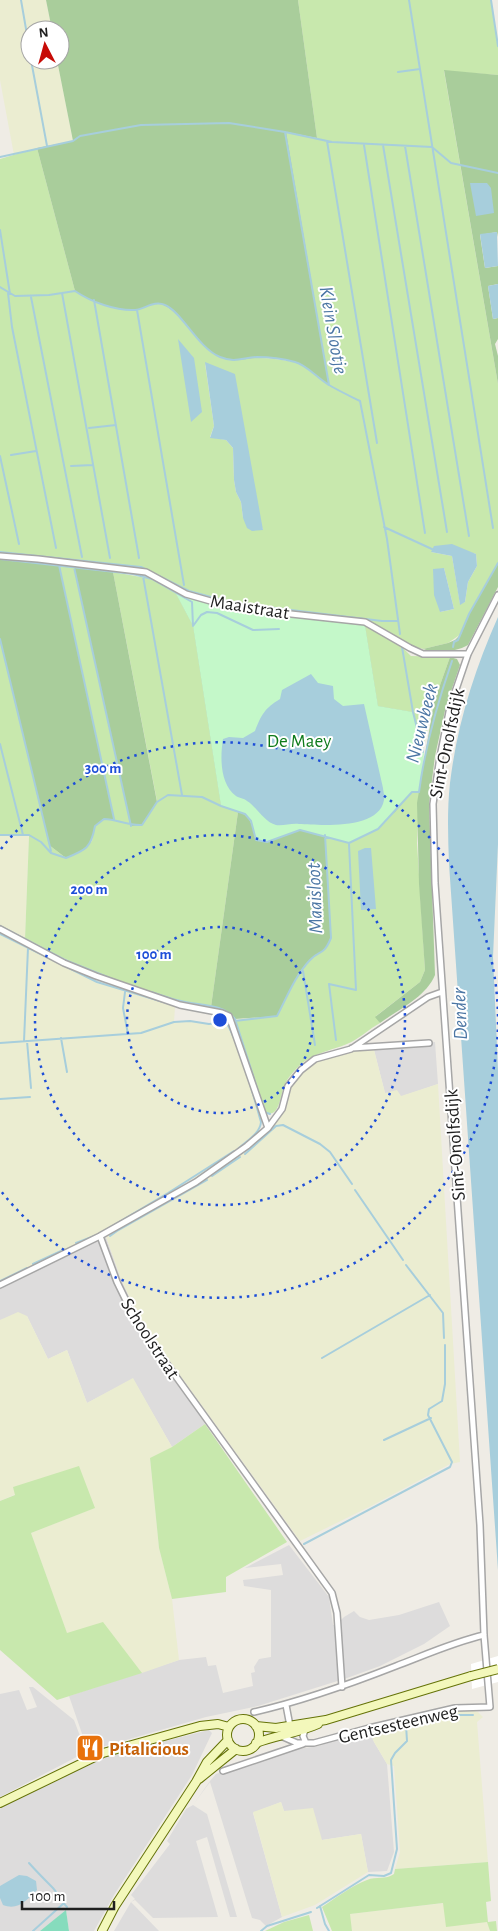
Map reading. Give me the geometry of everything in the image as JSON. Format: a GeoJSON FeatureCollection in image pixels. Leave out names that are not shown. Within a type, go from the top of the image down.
{"type":"FeatureCollection","features":[{"type":"Feature","properties":{"kind":"main road","name":"Gentsesteenweg"},"geometry":{"type":"LineString","coordinates":[[256,1726],[276,1728],[326,1720],[498,1669]]}},
{"type":"Feature","properties":{"kind":"main road"},"geometry":{"type":"LineString","coordinates":[[102,1931],[115,1906],[207,1762],[228,1740],[229,1727],[236,1721],[245,1719],[256,1726],[259,1735],[256,1744],[250,1749],[236,1749],[196,1782]]}},
{"type":"Feature","properties":{"kind":"main road","name":"Gentsesteenweg"},"geometry":{"type":"LineString","coordinates":[[256,1744],[268,1739],[305,1730],[326,1720]]}},
{"type":"Feature","properties":{"kind":"main road"},"geometry":{"type":"LineString","coordinates":[[0,1803],[103,1753],[200,1726],[218,1724],[229,1727]]}},
{"type":"Feature","properties":{"kind":"main road"},"geometry":{"type":"LineString","coordinates":[[228,1740],[236,1749]]}},
{"type":"Feature","properties":{"kind":"street","name":"Maaistraat"},"geometry":{"type":"LineString","coordinates":[[0,556],[146,572],[186,594],[234,608],[365,622],[423,654],[468,654]]}},
{"type":"Feature","properties":{"kind":"street","name":"Sint-Onolfsdijk"},"geometry":{"type":"LineString","coordinates":[[490,1707],[484,1635],[480,1515],[435,883],[433,804],[450,707],[468,654],[498,595]]}},
{"type":"Feature","properties":{"kind":"street"},"geometry":{"type":"LineString","coordinates":[[0,930],[64,963],[96,976],[180,1005],[215,1011],[229,1016],[268,1128]]}},
{"type":"Feature","properties":{"kind":"street"},"geometry":{"type":"LineString","coordinates":[[351,1048],[428,997],[442,992]]}},
{"type":"Feature","properties":{"kind":"street"},"geometry":{"type":"LineString","coordinates":[[0,1285],[100,1236],[196,1182],[247,1146],[268,1128],[282,1109],[288,1086],[301,1070],[316,1059],[351,1048],[429,1043]]}},
{"type":"Feature","properties":{"kind":"street","name":"Schoolstraat"},"geometry":{"type":"LineString","coordinates":[[100,1236],[117,1282],[136,1322],[332,1593],[337,1613],[342,1686]]}},
{"type":"Feature","properties":{"kind":"street"},"geometry":{"type":"LineString","coordinates":[[254,1712],[286,1705],[471,1638],[484,1635]]}},
{"type":"Feature","properties":{"kind":"street"},"geometry":{"type":"LineString","coordinates":[[286,1705],[290,1726]]}},
{"type":"Feature","properties":{"kind":"street","name":"Gentsesteenweg"},"geometry":{"type":"LineString","coordinates":[[281,1736],[297,1743],[314,1744],[369,1728],[455,1708],[490,1707]]}},
{"type":"Feature","properties":{"kind":"street"},"geometry":{"type":"LineString","coordinates":[[305,1730],[306,1744]]}},
{"type":"Feature","properties":{"kind":"street","name":"Gentsesteenweg"},"geometry":{"type":"LineString","coordinates":[[223,1770],[306,1744]]}},
{"type":"Feature","properties":{"kind":"shaded area"},"geometry":{"type":"Polygon","coordinates":[[[435,1042],[438,1084],[400,1097],[385,1093],[373,1046],[435,1042]]]}},
{"type":"Feature","properties":{"kind":"shaded area"},"geometry":{"type":"Polygon","coordinates":[[[106,1237],[121,1279],[140,1320],[166,1355],[205,1424],[172,1447],[133,1379],[87,1403],[67,1350],[48,1359],[27,1316],[0,1320],[0,1285],[106,1237]]]}},
{"type":"Feature","properties":{"kind":"shaded area"},"geometry":{"type":"Polygon","coordinates":[[[289,1545],[329,1597],[333,1625],[336,1625],[354,1611],[360,1617],[369,1620],[399,1615],[439,1602],[450,1626],[424,1644],[380,1666],[347,1678],[258,1706],[206,1717],[88,1751],[69,1696],[179,1660],[206,1657],[208,1666],[216,1665],[223,1693],[253,1686],[251,1673],[255,1672],[254,1667],[259,1659],[271,1657],[271,1590],[244,1586],[243,1580],[283,1575],[281,1564],[245,1568],[289,1545]]]}},
{"type":"Feature","properties":{"kind":"shaded area"},"geometry":{"type":"Polygon","coordinates":[[[29,1687],[33,1687],[74,1720],[86,1752],[88,1751],[0,1797],[0,1694],[19,1690],[27,1710],[37,1707],[29,1687]]]}},
{"type":"Feature","properties":{"kind":"shaded area"},"geometry":{"type":"Polygon","coordinates":[[[209,1730],[212,1733],[192,1775],[114,1895],[94,1931],[69,1931],[66,1911],[40,1931],[0,1931],[0,1807],[94,1759],[209,1730]]]}},
{"type":"Feature","properties":{"kind":"shaded area"},"geometry":{"type":"Polygon","coordinates":[[[370,1732],[387,1764],[394,1852],[387,1871],[368,1872],[361,1834],[322,1840],[284,1811],[281,1802],[253,1813],[282,1917],[266,1926],[260,1920],[252,1918],[210,1782],[193,1805],[210,1781],[216,1774],[291,1750],[319,1746],[340,1738],[370,1732]]]}},
{"type":"Feature","properties":{"kind":"shaded area"},"geometry":{"type":"Polygon","coordinates":[[[193,1805],[207,1814],[237,1917],[230,1917],[207,1837],[196,1841],[218,1917],[153,1918],[135,1900],[131,1902],[135,1899],[131,1895],[170,1844],[167,1841],[186,1809],[193,1805]]]}},
{"type":"Feature","properties":{"kind":"shaded area"},"geometry":{"type":"Polygon","coordinates":[[[131,1902],[159,1931],[114,1931],[131,1902]]]}},
{"type":"Feature","properties":{"kind":"green space"},"geometry":{"type":"Polygon","coordinates":[[[0,0],[46,0],[50,20],[20,20],[20,70],[59,70],[73,141],[14,155],[0,80],[0,0]]]}},
{"type":"Feature","properties":{"kind":"green space"},"geometry":{"type":"Polygon","coordinates":[[[46,0],[298,0],[317,138],[286,132],[329,385],[294,362],[263,358],[224,359],[210,351],[178,316],[161,304],[154,304],[136,310],[112,308],[88,299],[75,291],[37,148],[73,141],[59,70],[70,70],[70,20],[50,20],[46,0]]]}},
{"type":"Feature","properties":{"kind":"green space"},"geometry":{"type":"Polygon","coordinates":[[[298,0],[491,0],[498,46],[498,75],[444,71],[498,384],[498,564],[469,614],[461,634],[448,643],[423,649],[408,645],[367,621],[235,606],[187,592],[147,571],[0,554],[0,159],[37,148],[75,291],[88,299],[112,308],[136,310],[154,304],[161,304],[172,310],[203,345],[218,356],[229,360],[263,358],[298,363],[329,384],[285,132],[317,138],[298,0]],[[205,363],[214,426],[210,437],[226,440],[233,448],[234,480],[236,492],[241,502],[243,518],[263,530],[205,363]],[[466,551],[431,552],[452,556],[460,604],[465,602],[468,582],[477,566],[476,554],[466,551]],[[444,568],[440,612],[454,609],[444,568]]]}},
{"type":"Feature","properties":{"kind":"green space"},"geometry":{"type":"Polygon","coordinates":[[[444,70],[498,75],[498,237],[497,232],[480,235],[485,268],[498,266],[498,284],[488,286],[493,319],[498,318],[498,339],[495,344],[498,356],[498,384],[444,70]]]}},
{"type":"Feature","properties":{"kind":"green space"},"geometry":{"type":"Polygon","coordinates":[[[0,559],[59,565],[114,819],[103,819],[95,826],[89,844],[83,850],[66,858],[49,845],[0,640],[0,559]]]}},
{"type":"Feature","properties":{"kind":"green space"},"geometry":{"type":"Polygon","coordinates":[[[498,563],[498,587],[468,645],[446,652],[423,649],[448,643],[455,640],[461,634],[469,614],[498,563]]]}},
{"type":"Feature","properties":{"kind":"green space"},"geometry":{"type":"Polygon","coordinates":[[[59,565],[74,567],[131,826],[157,801],[113,572],[152,579],[175,592],[193,626],[221,806],[238,812],[211,1007],[162,996],[115,980],[25,939],[29,836],[0,835],[0,640],[49,845],[66,858],[92,841],[95,826],[104,819],[114,819],[59,565]]]}},
{"type":"Feature","properties":{"kind":"green space"},"geometry":{"type":"Polygon","coordinates":[[[74,567],[113,572],[157,802],[142,825],[131,826],[74,567]]]}},
{"type":"Feature","properties":{"kind":"green space","name":"De Maey"},"geometry":{"type":"Polygon","coordinates":[[[175,592],[220,607],[244,612],[365,625],[378,706],[413,712],[418,791],[412,792],[395,812],[349,843],[325,836],[331,938],[326,948],[313,957],[300,973],[277,1016],[235,1019],[230,1013],[211,1007],[238,812],[221,806],[193,626],[175,592]]]}},
{"type":"Feature","properties":{"kind":"green space","name":"De Maey"},"geometry":{"type":"Polygon","coordinates":[[[175,592],[198,601],[244,611],[365,625],[378,706],[413,712],[424,754],[419,792],[412,792],[378,829],[349,843],[300,830],[267,842],[256,840],[249,819],[246,816],[221,806],[193,626],[175,592]]]}},
{"type":"Feature","properties":{"kind":"green space"},"geometry":{"type":"Polygon","coordinates":[[[365,625],[402,647],[411,656],[450,657],[434,702],[423,749],[413,712],[378,706],[365,625]]]}},
{"type":"Feature","properties":{"kind":"green space"},"geometry":{"type":"Polygon","coordinates":[[[450,657],[457,659],[460,665],[446,706],[435,756],[429,804],[435,975],[431,983],[419,996],[380,1023],[375,1017],[420,982],[425,970],[419,884],[417,803],[434,702],[450,657]]]}},
{"type":"Feature","properties":{"kind":"green space"},"geometry":{"type":"Polygon","coordinates":[[[412,792],[419,792],[417,843],[425,970],[420,982],[376,1016],[380,1023],[351,1042],[315,1055],[303,1062],[286,1081],[277,1109],[270,1114],[265,1113],[235,1020],[277,1015],[305,966],[323,950],[331,938],[325,835],[349,843],[378,829],[412,792]]]}},
{"type":"Feature","properties":{"kind":"green space"},"geometry":{"type":"Polygon","coordinates":[[[0,835],[29,835],[25,939],[0,926],[0,835]]]}},
{"type":"Feature","properties":{"kind":"green space"},"geometry":{"type":"Polygon","coordinates":[[[0,934],[97,982],[175,1007],[174,1022],[190,1021],[209,1024],[227,1021],[241,1058],[261,1126],[256,1133],[234,1151],[201,1174],[96,1235],[0,1281],[0,934]]]}},
{"type":"Feature","properties":{"kind":"green space"},"geometry":{"type":"Polygon","coordinates":[[[373,1046],[385,1093],[397,1090],[401,1096],[438,1084],[460,1462],[450,1464],[300,1541],[140,1320],[121,1279],[106,1237],[196,1182],[268,1128],[282,1109],[288,1086],[315,1059],[373,1046]]]}},
{"type":"Feature","properties":{"kind":"green space"},"geometry":{"type":"Polygon","coordinates":[[[18,1312],[27,1316],[48,1359],[67,1350],[87,1403],[133,1378],[172,1447],[150,1459],[159,1548],[172,1599],[179,1660],[142,1673],[103,1623],[67,1634],[31,1533],[94,1508],[13,1487],[16,1494],[0,1501],[0,1320],[18,1312]]]}},
{"type":"Feature","properties":{"kind":"green space"},"geometry":{"type":"Polygon","coordinates":[[[205,1424],[287,1542],[226,1577],[226,1592],[172,1599],[159,1548],[150,1458],[172,1447],[205,1424]]]}},
{"type":"Feature","properties":{"kind":"green space"},"geometry":{"type":"Polygon","coordinates":[[[79,1466],[95,1508],[31,1533],[67,1633],[103,1622],[142,1673],[57,1700],[0,1650],[0,1501],[15,1495],[13,1487],[79,1466]]]}},
{"type":"Feature","properties":{"kind":"green space"},"geometry":{"type":"Polygon","coordinates":[[[470,1710],[478,1712],[483,1717],[477,1722],[488,1862],[395,1869],[400,1852],[394,1766],[387,1764],[370,1732],[457,1711],[470,1710]]]}},
{"type":"Feature","properties":{"kind":"green space"},"geometry":{"type":"Polygon","coordinates":[[[281,1802],[284,1811],[313,1808],[322,1840],[361,1834],[368,1872],[315,1905],[282,1917],[253,1812],[281,1802]]]}},
{"type":"Feature","properties":{"kind":"green space"},"geometry":{"type":"Polygon","coordinates":[[[488,1862],[491,1901],[486,1902],[488,1922],[496,1921],[497,1931],[490,1931],[487,1922],[446,1927],[443,1903],[350,1914],[352,1931],[332,1931],[322,1907],[361,1883],[370,1879],[391,1876],[394,1874],[395,1869],[488,1862]]]}},
{"type":"Feature","properties":{"kind":"green space"},"geometry":{"type":"Polygon","coordinates":[[[444,1903],[488,1922],[490,1931],[352,1931],[349,1914],[444,1903]]]}},
{"type":"Feature","properties":{"kind":"green space"},"geometry":{"type":"Polygon","coordinates":[[[66,1910],[69,1931],[40,1931],[66,1910]]]}},
{"type":"Feature","properties":{"kind":"green space"},"geometry":{"type":"Polygon","coordinates":[[[309,1915],[313,1931],[265,1931],[284,1922],[309,1915]]]}},
{"type":"Feature","properties":{"kind":"water"},"geometry":{"type":"Polygon","coordinates":[[[470,183],[487,183],[491,188],[494,213],[476,216],[470,183]]]}},
{"type":"Feature","properties":{"kind":"water"},"geometry":{"type":"Polygon","coordinates":[[[497,232],[498,266],[485,268],[480,234],[497,232]]]}},
{"type":"Feature","properties":{"kind":"water"},"geometry":{"type":"Polygon","coordinates":[[[498,284],[498,318],[493,319],[488,286],[498,284]]]}},
{"type":"Feature","properties":{"kind":"water"},"geometry":{"type":"Polygon","coordinates":[[[178,339],[194,358],[202,412],[191,422],[178,339]]]}},
{"type":"Feature","properties":{"kind":"water"},"geometry":{"type":"Polygon","coordinates":[[[205,362],[235,374],[263,530],[252,531],[247,528],[243,518],[241,502],[236,492],[234,480],[233,448],[226,440],[210,438],[214,426],[205,362]]]}},
{"type":"Feature","properties":{"kind":"water"},"geometry":{"type":"Polygon","coordinates":[[[452,544],[476,554],[477,566],[468,582],[465,602],[460,605],[452,556],[431,552],[434,546],[452,544]]]}},
{"type":"Feature","properties":{"kind":"water"},"geometry":{"type":"Polygon","coordinates":[[[444,568],[454,609],[440,612],[434,595],[433,569],[444,568]]]}},
{"type":"Feature","properties":{"kind":"water","name":"Dender"},"geometry":{"type":"Polygon","coordinates":[[[498,617],[498,844],[493,957],[498,1070],[498,1570],[449,864],[448,803],[453,761],[462,719],[481,658],[498,617]]]}},
{"type":"Feature","properties":{"kind":"water"},"geometry":{"type":"Polygon","coordinates":[[[311,674],[318,683],[333,686],[334,699],[343,706],[364,704],[384,798],[380,810],[372,817],[348,824],[276,825],[268,821],[246,800],[236,796],[224,778],[222,770],[223,739],[229,737],[243,738],[255,731],[264,712],[280,699],[282,690],[311,674]]]}},
{"type":"Feature","properties":{"kind":"water"},"geometry":{"type":"Polygon","coordinates":[[[371,848],[376,909],[361,910],[358,851],[371,848]]]}},
{"type":"Feature","properties":{"kind":"water"},"geometry":{"type":"Polygon","coordinates":[[[19,1875],[27,1876],[36,1881],[37,1890],[18,1906],[3,1905],[0,1898],[0,1886],[19,1875]]]}},
{"type":"Feature","properties":{"kind":"pier"},"geometry":{"type":"Polygon","coordinates":[[[498,1656],[498,1682],[472,1689],[471,1664],[498,1656]]]}},
{"type":"Feature","properties":{"kind":"waterway"},"geometry":{"type":"LineString","coordinates":[[21,0],[24,20]]}},
{"type":"Feature","properties":{"kind":"waterway"},"geometry":{"type":"LineString","coordinates":[[409,0],[493,528]]}},
{"type":"Feature","properties":{"kind":"waterway","name":"Nieuwbeek"},"geometry":{"type":"LineString","coordinates":[[491,0],[498,46]]}},
{"type":"Feature","properties":{"kind":"waterway"},"geometry":{"type":"LineString","coordinates":[[398,72],[420,69]]}},
{"type":"Feature","properties":{"kind":"waterway"},"geometry":{"type":"LineString","coordinates":[[33,70],[47,146]]}},
{"type":"Feature","properties":{"kind":"waterway","name":"Klein Slootje"},"geometry":{"type":"LineString","coordinates":[[0,157],[73,141],[80,136],[141,125],[229,123],[332,142],[432,147],[451,163],[498,173]]}},
{"type":"Feature","properties":{"kind":"waterway","name":"Klein Slootje"},"geometry":{"type":"LineString","coordinates":[[285,132],[329,385]]}},
{"type":"Feature","properties":{"kind":"waterway"},"geometry":{"type":"LineString","coordinates":[[327,141],[377,443]]}},
{"type":"Feature","properties":{"kind":"waterway"},"geometry":{"type":"LineString","coordinates":[[364,145],[425,533]]}},
{"type":"Feature","properties":{"kind":"waterway"},"geometry":{"type":"LineString","coordinates":[[383,145],[447,532]]}},
{"type":"Feature","properties":{"kind":"waterway"},"geometry":{"type":"LineString","coordinates":[[405,146],[469,536]]}},
{"type":"Feature","properties":{"kind":"waterway"},"geometry":{"type":"LineString","coordinates":[[0,230],[10,294]]}},
{"type":"Feature","properties":{"kind":"waterway"},"geometry":{"type":"LineString","coordinates":[[0,287],[15,296],[49,295],[75,291],[88,299],[104,305],[128,310],[157,304],[165,305],[178,315],[205,346],[220,357],[234,360],[266,357],[295,362],[304,366],[329,385],[360,401],[387,539],[400,634]]}},
{"type":"Feature","properties":{"kind":"waterway"},"geometry":{"type":"LineString","coordinates":[[8,293],[12,327],[56,548]]}},
{"type":"Feature","properties":{"kind":"waterway"},"geometry":{"type":"LineString","coordinates":[[62,293],[110,558]]}},
{"type":"Feature","properties":{"kind":"waterway"},"geometry":{"type":"LineString","coordinates":[[31,297],[82,557]]}},
{"type":"Feature","properties":{"kind":"waterway"},"geometry":{"type":"LineString","coordinates":[[94,300],[139,558]]}},
{"type":"Feature","properties":{"kind":"waterway"},"geometry":{"type":"LineString","coordinates":[[137,310],[184,585]]}},
{"type":"Feature","properties":{"kind":"waterway"},"geometry":{"type":"LineString","coordinates":[[89,428],[116,425]]}},
{"type":"Feature","properties":{"kind":"waterway"},"geometry":{"type":"LineString","coordinates":[[11,455],[36,451]]}},
{"type":"Feature","properties":{"kind":"waterway"},"geometry":{"type":"LineString","coordinates":[[0,456],[19,544]]}},
{"type":"Feature","properties":{"kind":"waterway"},"geometry":{"type":"LineString","coordinates":[[71,466],[93,465]]}},
{"type":"Feature","properties":{"kind":"waterway"},"geometry":{"type":"LineString","coordinates":[[384,527],[434,550]]}},
{"type":"Feature","properties":{"kind":"waterway"},"geometry":{"type":"LineString","coordinates":[[0,552],[141,567],[189,591],[233,603],[382,621],[398,621]]}},
{"type":"Feature","properties":{"kind":"waterway"},"geometry":{"type":"LineString","coordinates":[[0,559],[133,574],[152,579],[192,602],[193,626],[201,615],[207,612],[217,613],[253,630],[279,629]]}},
{"type":"Feature","properties":{"kind":"waterway","name":"Nieuwbeek"},"geometry":{"type":"LineString","coordinates":[[453,647],[498,563]]}},
{"type":"Feature","properties":{"kind":"waterway"},"geometry":{"type":"LineString","coordinates":[[59,565],[114,819]]}},
{"type":"Feature","properties":{"kind":"waterway"},"geometry":{"type":"LineString","coordinates":[[74,567],[131,826]]}},
{"type":"Feature","properties":{"kind":"waterway"},"geometry":{"type":"LineString","coordinates":[[143,576],[182,795]]}},
{"type":"Feature","properties":{"kind":"waterway"},"geometry":{"type":"LineString","coordinates":[[0,639],[51,851]]}},
{"type":"Feature","properties":{"kind":"waterway","name":"Klein Slootje"},"geometry":{"type":"LineString","coordinates":[[402,647],[413,712],[423,752]]}},
{"type":"Feature","properties":{"kind":"waterway"},"geometry":{"type":"LineString","coordinates":[[0,835],[29,835],[41,842],[51,853],[66,858],[83,850],[89,844],[95,826],[104,819],[142,825],[157,802],[168,795],[202,797],[245,814],[251,821],[256,840],[267,842],[300,830],[349,843],[378,829],[412,792],[419,792],[432,725],[452,661]]}},
{"type":"Feature","properties":{"kind":"waterway"},"geometry":{"type":"LineString","coordinates":[[0,744],[23,835]]}},
{"type":"Feature","properties":{"kind":"waterway","name":"Maaisloot"},"geometry":{"type":"LineString","coordinates":[[0,1043],[141,1033],[174,1022],[190,1021],[209,1024],[277,1016],[300,973],[313,957],[326,948],[331,938],[325,835]]}},
{"type":"Feature","properties":{"kind":"waterway"},"geometry":{"type":"LineString","coordinates":[[336,1040],[329,984],[356,990],[349,844]]}},
{"type":"Feature","properties":{"kind":"waterway"},"geometry":{"type":"LineString","coordinates":[[0,926],[65,960],[120,982]]}},
{"type":"Feature","properties":{"kind":"waterway"},"geometry":{"type":"LineString","coordinates":[[0,934],[97,982],[180,1007]]}},
{"type":"Feature","properties":{"kind":"waterway"},"geometry":{"type":"LineString","coordinates":[[24,1041],[28,948]]}},
{"type":"Feature","properties":{"kind":"waterway"},"geometry":{"type":"LineString","coordinates":[[303,971],[315,1045]]}},
{"type":"Feature","properties":{"kind":"waterway"},"geometry":{"type":"LineString","coordinates":[[125,992],[123,1008],[128,1034]]}},
{"type":"Feature","properties":{"kind":"waterway"},"geometry":{"type":"LineString","coordinates":[[151,992],[188,1003],[210,1006],[230,1014],[235,1019],[258,1091]]}},
{"type":"Feature","properties":{"kind":"waterway"},"geometry":{"type":"LineString","coordinates":[[219,1015],[225,1020],[237,1046],[261,1122],[255,1134],[238,1149]]}},
{"type":"Feature","properties":{"kind":"waterway"},"geometry":{"type":"LineString","coordinates":[[61,1038],[67,1072]]}},
{"type":"Feature","properties":{"kind":"waterway"},"geometry":{"type":"LineString","coordinates":[[27,1041],[31,1088]]}},
{"type":"Feature","properties":{"kind":"waterway"},"geometry":{"type":"LineString","coordinates":[[0,1099],[30,1097]]}},
{"type":"Feature","properties":{"kind":"waterway"},"geometry":{"type":"LineString","coordinates":[[264,1112],[270,1114]]}},
{"type":"Feature","properties":{"kind":"waterway"},"geometry":{"type":"LineString","coordinates":[[245,1154],[276,1126],[283,1125],[320,1144],[330,1152],[352,1184]]}},
{"type":"Feature","properties":{"kind":"waterway"},"geometry":{"type":"LineString","coordinates":[[76,1243],[97,1235],[234,1151]]}},
{"type":"Feature","properties":{"kind":"waterway"},"geometry":{"type":"LineString","coordinates":[[212,1176],[240,1157]]}},
{"type":"Feature","properties":{"kind":"waterway"},"geometry":{"type":"LineString","coordinates":[[110,1236],[207,1180]]}},
{"type":"Feature","properties":{"kind":"waterway"},"geometry":{"type":"LineString","coordinates":[[355,1190],[403,1260]]}},
{"type":"Feature","properties":{"kind":"waterway"},"geometry":{"type":"LineString","coordinates":[[33,1264],[61,1251]]}},
{"type":"Feature","properties":{"kind":"waterway"},"geometry":{"type":"LineString","coordinates":[[406,1265],[443,1313],[444,1338]]}},
{"type":"Feature","properties":{"kind":"waterway"},"geometry":{"type":"LineString","coordinates":[[0,1281],[27,1268]]}},
{"type":"Feature","properties":{"kind":"waterway"},"geometry":{"type":"LineString","coordinates":[[322,1358],[430,1295]]}},
{"type":"Feature","properties":{"kind":"waterway"},"geometry":{"type":"LineString","coordinates":[[304,1544],[450,1467],[452,1462],[428,1415],[429,1409],[442,1401],[445,1384],[445,1345]]}},
{"type":"Feature","properties":{"kind":"waterway"},"geometry":{"type":"LineString","coordinates":[[384,1440],[431,1418]]}},
{"type":"Feature","properties":{"kind":"waterway"},"geometry":{"type":"LineString","coordinates":[[317,1908],[369,1875],[384,1876],[391,1873],[397,1849],[391,1760],[407,1741],[406,1725],[458,1715],[473,1715]]}},
{"type":"Feature","properties":{"kind":"waterway"},"geometry":{"type":"LineString","coordinates":[[29,1863],[54,1889],[67,1907]]}},
{"type":"Feature","properties":{"kind":"waterway"},"geometry":{"type":"LineString","coordinates":[[33,1931],[64,1903]]}},
{"type":"Feature","properties":{"kind":"waterway"},"geometry":{"type":"LineString","coordinates":[[320,1906],[329,1931]]}},
{"type":"Feature","properties":{"kind":"waterway"},"geometry":{"type":"LineString","coordinates":[[261,1931],[267,1926],[311,1912]]}},
{"type":"Feature","properties":{"kind":"place","name":"Pitalicious"},"geometry":{"type":"Point","coordinates":[90,1748]}}]}
